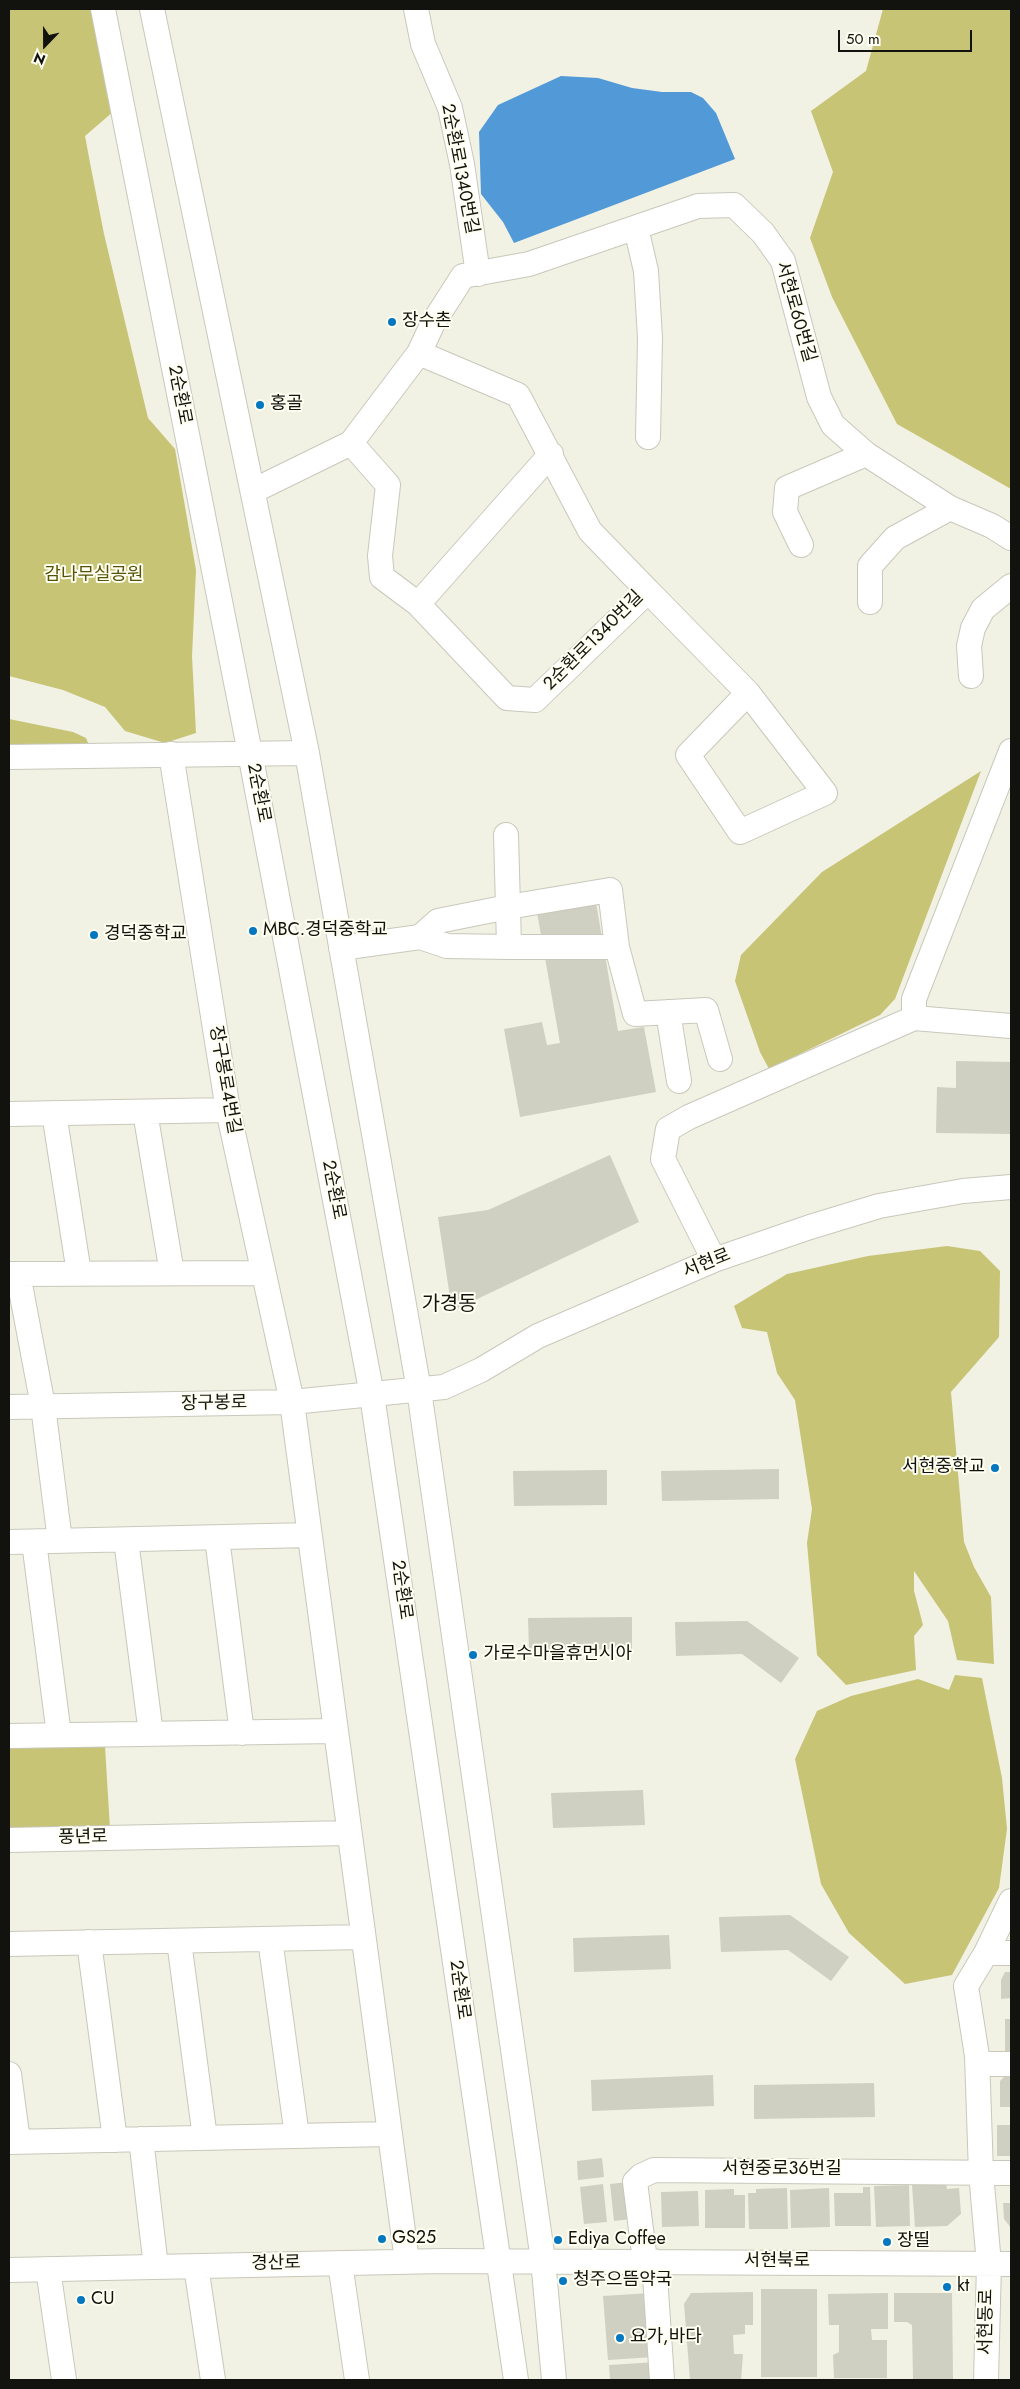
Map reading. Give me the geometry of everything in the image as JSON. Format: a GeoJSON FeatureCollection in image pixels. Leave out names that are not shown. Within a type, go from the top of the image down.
{"type":"FeatureCollection","features":[{"type":"Feature","properties":{"kind":"street","name":"2순환로"},"geometry":{"type":"LineString","coordinates":[[103,9],[250,754],[372,1395],[516,2380]]}},
{"type":"Feature","properties":{"kind":"street"},"geometry":{"type":"LineString","coordinates":[[152,9],[307,753],[419,1390],[543,2260],[554,2380]]}},
{"type":"Feature","properties":{"kind":"street","name":"2순환로1340번길"},"geometry":{"type":"LineString","coordinates":[[416,9],[423,44],[450,108],[462,164],[478,274]]}},
{"type":"Feature","properties":{"kind":"street","name":"서현로60번길"},"geometry":{"type":"LineString","coordinates":[[419,353],[433,323],[463,276],[529,264],[698,206],[734,205],[763,233],[783,261],[819,397],[833,425],[866,454],[950,508],[992,526],[1011,538]]}},
{"type":"Feature","properties":{"kind":"street"},"geometry":{"type":"LineString","coordinates":[[636,228],[646,271],[650,338],[648,437]]}},
{"type":"Feature","properties":{"kind":"street"},"geometry":{"type":"LineString","coordinates":[[253,491],[352,443],[419,353]]}},
{"type":"Feature","properties":{"kind":"street","name":"2순환로1340번길"},"geometry":{"type":"LineString","coordinates":[[352,443],[388,485],[380,556],[382,576],[418,604],[507,698],[535,700],[648,591],[590,531],[551,454],[518,395],[419,353]]}},
{"type":"Feature","properties":{"kind":"street"},"geometry":{"type":"LineString","coordinates":[[418,604],[551,454]]}},
{"type":"Feature","properties":{"kind":"street"},"geometry":{"type":"LineString","coordinates":[[801,545],[785,512],[787,488],[866,454]]}},
{"type":"Feature","properties":{"kind":"street"},"geometry":{"type":"LineString","coordinates":[[870,602],[870,566],[896,538],[950,508]]}},
{"type":"Feature","properties":{"kind":"street"},"geometry":{"type":"LineString","coordinates":[[971,676],[969,646],[973,628],[983,609],[1011,586]]}},
{"type":"Feature","properties":{"kind":"street"},"geometry":{"type":"LineString","coordinates":[[648,591],[748,693],[825,793],[740,832],[688,755],[748,693]]}},
{"type":"Feature","properties":{"kind":"street"},"geometry":{"type":"LineString","coordinates":[[914,1018],[914,999],[1011,751]]}},
{"type":"Feature","properties":{"kind":"street"},"geometry":{"type":"LineString","coordinates":[[9,757],[307,753]]}},
{"type":"Feature","properties":{"kind":"street","name":"장구봉로4번길"},"geometry":{"type":"LineString","coordinates":[[170,754],[228,1110],[292,1402],[407,2262]]}},
{"type":"Feature","properties":{"kind":"street"},"geometry":{"type":"LineString","coordinates":[[506,835],[509,947]]}},
{"type":"Feature","properties":{"kind":"street"},"geometry":{"type":"LineString","coordinates":[[420,937],[438,921],[610,890],[617,947],[635,1014],[706,1010],[720,1059]]}},
{"type":"Feature","properties":{"kind":"street"},"geometry":{"type":"LineString","coordinates":[[341,948],[420,937],[447,946],[617,947]]}},
{"type":"Feature","properties":{"kind":"street"},"geometry":{"type":"LineString","coordinates":[[668,1012],[679,1081]]}},
{"type":"Feature","properties":{"kind":"street"},"geometry":{"type":"LineString","coordinates":[[714,1260],[663,1159],[668,1129],[689,1117],[914,1018],[1011,1026]]}},
{"type":"Feature","properties":{"kind":"street"},"geometry":{"type":"LineString","coordinates":[[9,1114],[228,1110]]}},
{"type":"Feature","properties":{"kind":"street"},"geometry":{"type":"LineString","coordinates":[[145,1112],[172,1273]]}},
{"type":"Feature","properties":{"kind":"street"},"geometry":{"type":"LineString","coordinates":[[54,1113],[79,1273]]}},
{"type":"Feature","properties":{"kind":"street","name":"서현로"},"geometry":{"type":"LineString","coordinates":[[419,1390],[444,1387],[481,1370],[538,1336],[714,1260],[810,1227],[879,1206],[962,1191],[1011,1187]]}},
{"type":"Feature","properties":{"kind":"street"},"geometry":{"type":"LineString","coordinates":[[60,1541],[43,1406],[14,1274],[263,1273]]}},
{"type":"Feature","properties":{"kind":"street","name":"장구봉로"},"geometry":{"type":"LineString","coordinates":[[9,1407],[292,1402],[419,1390]]}},
{"type":"Feature","properties":{"kind":"street"},"geometry":{"type":"LineString","coordinates":[[9,1542],[309,1536]]}},
{"type":"Feature","properties":{"kind":"street"},"geometry":{"type":"LineString","coordinates":[[217,1538],[242,1732]]}},
{"type":"Feature","properties":{"kind":"street"},"geometry":{"type":"LineString","coordinates":[[126,1540],[151,1734]]}},
{"type":"Feature","properties":{"kind":"street"},"geometry":{"type":"LineString","coordinates":[[34,1542],[59,1735]]}},
{"type":"Feature","properties":{"kind":"street"},"geometry":{"type":"LineString","coordinates":[[9,1736],[335,1731]]}},
{"type":"Feature","properties":{"kind":"street","name":"풍년로"},"geometry":{"type":"LineString","coordinates":[[9,1840],[349,1833]]}},
{"type":"Feature","properties":{"kind":"street","name":"서현동로"},"geometry":{"type":"LineString","coordinates":[[986,2380],[1000,2264],[981,2173],[978,2064],[966,1986],[986,1953],[1011,1901]]}},
{"type":"Feature","properties":{"kind":"street"},"geometry":{"type":"LineString","coordinates":[[9,1944],[363,1937]]}},
{"type":"Feature","properties":{"kind":"street"},"geometry":{"type":"LineString","coordinates":[[270,1939],[297,2136]]}},
{"type":"Feature","properties":{"kind":"street"},"geometry":{"type":"LineString","coordinates":[[179,1941],[205,2138]]}},
{"type":"Feature","properties":{"kind":"street"},"geometry":{"type":"LineString","coordinates":[[89,1942],[115,2140]]}},
{"type":"Feature","properties":{"kind":"street"},"geometry":{"type":"LineString","coordinates":[[986,1953],[1011,1953]]}},
{"type":"Feature","properties":{"kind":"street"},"geometry":{"type":"LineString","coordinates":[[978,2064],[1011,2064]]}},
{"type":"Feature","properties":{"kind":"street"},"geometry":{"type":"LineString","coordinates":[[9,2074],[13,2142],[389,2134]]}},
{"type":"Feature","properties":{"kind":"street"},"geometry":{"type":"LineString","coordinates":[[140,2139],[156,2267]]}},
{"type":"Feature","properties":{"kind":"street","name":"서현중로36번길"},"geometry":{"type":"LineString","coordinates":[[650,2261],[636,2182],[641,2176],[654,2170],[1011,2173]]}},
{"type":"Feature","properties":{"kind":"street","name":"경산로"},"geometry":{"type":"LineString","coordinates":[[9,2270],[543,2260]]}},
{"type":"Feature","properties":{"kind":"street","name":"서현북로"},"geometry":{"type":"LineString","coordinates":[[543,2260],[1000,2264]]}},
{"type":"Feature","properties":{"kind":"street"},"geometry":{"type":"LineString","coordinates":[[650,2261],[662,2380]]}},
{"type":"Feature","properties":{"kind":"street"},"geometry":{"type":"LineString","coordinates":[[340,2263],[357,2380]]}},
{"type":"Feature","properties":{"kind":"street"},"geometry":{"type":"LineString","coordinates":[[196,2266],[213,2380]]}},
{"type":"Feature","properties":{"kind":"street"},"geometry":{"type":"LineString","coordinates":[[48,2269],[64,2380]]}},
{"type":"Feature","properties":{"kind":"green space","name":"감나무실공원"},"geometry":{"type":"Polygon","coordinates":[[[9,9],[91,9],[114,111],[85,136],[104,234],[148,418],[175,449],[196,570],[192,656],[196,733],[165,743],[125,731],[105,707],[63,690],[9,676],[9,9]]]}},
{"type":"Feature","properties":{"kind":"green space"},"geometry":{"type":"Polygon","coordinates":[[[883,9],[1011,9],[1011,489],[897,424],[832,297],[810,238],[833,172],[811,111],[866,71],[883,9]]]}},
{"type":"Feature","properties":{"kind":"green space"},"geometry":{"type":"Polygon","coordinates":[[[9,719],[73,732],[86,738],[89,745],[9,745],[9,719]]]}},
{"type":"Feature","properties":{"kind":"green space"},"geometry":{"type":"Polygon","coordinates":[[[981,771],[895,999],[880,1015],[769,1069],[760,1052],[735,981],[741,955],[822,872],[981,771]]]}},
{"type":"Feature","properties":{"kind":"green space"},"geometry":{"type":"Polygon","coordinates":[[[947,1246],[980,1251],[1000,1271],[999,1337],[951,1392],[964,1542],[974,1567],[991,1597],[994,1664],[957,1660],[948,1621],[914,1571],[914,1591],[923,1625],[914,1636],[916,1670],[846,1685],[817,1655],[807,1543],[812,1509],[795,1400],[777,1373],[767,1332],[742,1328],[734,1306],[787,1274],[868,1256],[947,1246]]]}},
{"type":"Feature","properties":{"kind":"green space"},"geometry":{"type":"Polygon","coordinates":[[[955,1675],[982,1678],[1002,1778],[1007,1829],[999,1888],[952,1975],[905,1984],[849,1933],[821,1884],[795,1759],[817,1711],[851,1696],[918,1679],[949,1690],[955,1675]]]}},
{"type":"Feature","properties":{"kind":"green space"},"geometry":{"type":"Polygon","coordinates":[[[105,1746],[110,1829],[9,1830],[9,1747],[105,1746]]]}},
{"type":"Feature","properties":{"kind":"water"},"geometry":{"type":"Polygon","coordinates":[[[561,76],[598,78],[632,88],[662,92],[691,92],[703,98],[716,113],[735,159],[514,243],[503,222],[481,194],[479,132],[498,105],[561,76]]]}},
{"type":"Feature","properties":{"kind":"building"},"geometry":{"type":"Polygon","coordinates":[[[594,891],[618,1031],[644,1027],[656,1092],[520,1117],[504,1029],[542,1022],[547,1045],[560,1043],[535,901],[594,891]]]}},
{"type":"Feature","properties":{"kind":"building"},"geometry":{"type":"Polygon","coordinates":[[[956,1061],[1011,1062],[1011,1134],[936,1133],[937,1087],[956,1088],[956,1061]]]}},
{"type":"Feature","properties":{"kind":"building"},"geometry":{"type":"Polygon","coordinates":[[[610,1155],[639,1222],[452,1311],[438,1217],[488,1210],[610,1155]]]}},
{"type":"Feature","properties":{"kind":"building"},"geometry":{"type":"Polygon","coordinates":[[[779,1469],[779,1499],[662,1501],[661,1471],[779,1469]]]}},
{"type":"Feature","properties":{"kind":"building"},"geometry":{"type":"Polygon","coordinates":[[[607,1470],[607,1505],[514,1506],[513,1471],[607,1470]]]}},
{"type":"Feature","properties":{"kind":"building"},"geometry":{"type":"Polygon","coordinates":[[[632,1617],[632,1649],[529,1650],[528,1618],[632,1617]]]}},
{"type":"Feature","properties":{"kind":"building"},"geometry":{"type":"Polygon","coordinates":[[[747,1621],[799,1658],[781,1683],[742,1654],[676,1656],[675,1622],[747,1621]]]}},
{"type":"Feature","properties":{"kind":"building"},"geometry":{"type":"Polygon","coordinates":[[[643,1790],[645,1825],[553,1828],[551,1793],[643,1790]]]}},
{"type":"Feature","properties":{"kind":"building"},"geometry":{"type":"Polygon","coordinates":[[[790,1915],[849,1957],[831,1981],[788,1950],[721,1952],[719,1917],[790,1915]]]}},
{"type":"Feature","properties":{"kind":"building"},"geometry":{"type":"Polygon","coordinates":[[[669,1935],[671,1969],[574,1972],[573,1938],[669,1935]]]}},
{"type":"Feature","properties":{"kind":"building"},"geometry":{"type":"Polygon","coordinates":[[[1005,1972],[1011,1972],[1011,1998],[1001,1999],[1001,1980],[1005,1972]]]}},
{"type":"Feature","properties":{"kind":"building"},"geometry":{"type":"Polygon","coordinates":[[[1005,2019],[1011,2019],[1011,2055],[1005,2055],[1005,2019]]]}},
{"type":"Feature","properties":{"kind":"building"},"geometry":{"type":"Polygon","coordinates":[[[1008,2073],[1011,2073],[1011,2107],[1000,2107],[1000,2081],[1008,2073]]]}},
{"type":"Feature","properties":{"kind":"building"},"geometry":{"type":"Polygon","coordinates":[[[713,2075],[714,2106],[592,2111],[591,2080],[713,2075]]]}},
{"type":"Feature","properties":{"kind":"building"},"geometry":{"type":"Polygon","coordinates":[[[874,2083],[875,2117],[754,2119],[754,2085],[874,2083]]]}},
{"type":"Feature","properties":{"kind":"building"},"geometry":{"type":"Polygon","coordinates":[[[997,2125],[1011,2125],[1011,2156],[997,2156],[997,2125]]]}},
{"type":"Feature","properties":{"kind":"building"},"geometry":{"type":"Polygon","coordinates":[[[602,2158],[604,2177],[578,2180],[577,2161],[602,2158]]]}},
{"type":"Feature","properties":{"kind":"building"},"geometry":{"type":"Polygon","coordinates":[[[628,2182],[631,2219],[614,2221],[610,2184],[628,2182]]]}},
{"type":"Feature","properties":{"kind":"building"},"geometry":{"type":"Polygon","coordinates":[[[946,2183],[947,2189],[959,2188],[961,2214],[947,2226],[915,2227],[912,2185],[946,2183]]]}},
{"type":"Feature","properties":{"kind":"building"},"geometry":{"type":"Polygon","coordinates":[[[603,2184],[607,2222],[584,2224],[580,2187],[603,2184]]]}},
{"type":"Feature","properties":{"kind":"building"},"geometry":{"type":"Polygon","coordinates":[[[909,2185],[910,2226],[876,2227],[874,2186],[909,2185]]]}},
{"type":"Feature","properties":{"kind":"building"},"geometry":{"type":"Polygon","coordinates":[[[863,2187],[870,2187],[871,2226],[835,2226],[834,2193],[863,2193],[863,2187]]]}},
{"type":"Feature","properties":{"kind":"building"},"geometry":{"type":"Polygon","coordinates":[[[787,2188],[788,2229],[749,2229],[748,2193],[756,2193],[756,2189],[787,2188]]]}},
{"type":"Feature","properties":{"kind":"building"},"geometry":{"type":"Polygon","coordinates":[[[829,2188],[830,2227],[791,2228],[790,2190],[829,2188]]]}},
{"type":"Feature","properties":{"kind":"building"},"geometry":{"type":"Polygon","coordinates":[[[734,2189],[734,2195],[745,2195],[745,2228],[705,2228],[705,2190],[734,2189]]]}},
{"type":"Feature","properties":{"kind":"building"},"geometry":{"type":"Polygon","coordinates":[[[698,2191],[699,2226],[662,2227],[661,2192],[698,2191]]]}},
{"type":"Feature","properties":{"kind":"building"},"geometry":{"type":"Polygon","coordinates":[[[1003,2203],[1011,2203],[1011,2228],[1004,2219],[1003,2203]]]}},
{"type":"Feature","properties":{"kind":"building"},"geometry":{"type":"Polygon","coordinates":[[[761,2289],[817,2289],[817,2377],[761,2377],[761,2289]]]}},
{"type":"Feature","properties":{"kind":"building"},"geometry":{"type":"Polygon","coordinates":[[[753,2292],[753,2325],[745,2325],[745,2334],[733,2335],[734,2354],[743,2354],[741,2380],[690,2380],[684,2304],[691,2293],[753,2292]]]}},
{"type":"Feature","properties":{"kind":"building"},"geometry":{"type":"Polygon","coordinates":[[[650,2293],[654,2357],[608,2360],[603,2296],[650,2293]]]}},
{"type":"Feature","properties":{"kind":"building"},"geometry":{"type":"Polygon","coordinates":[[[888,2293],[888,2329],[871,2329],[872,2340],[887,2340],[887,2378],[834,2378],[833,2355],[839,2352],[839,2325],[829,2325],[828,2294],[888,2293]]]}},
{"type":"Feature","properties":{"kind":"building"},"geometry":{"type":"Polygon","coordinates":[[[894,2293],[952,2293],[953,2379],[913,2379],[912,2325],[907,2322],[894,2322],[894,2293]]]}},
{"type":"Feature","properties":{"kind":"building"},"geometry":{"type":"Polygon","coordinates":[[[656,2362],[657,2380],[610,2380],[609,2365],[656,2362]]]}},
{"type":"Feature","properties":{"kind":"place","name":"장수촌"},"geometry":{"type":"Point","coordinates":[392,322]}},
{"type":"Feature","properties":{"kind":"place","name":"홍골"},"geometry":{"type":"Point","coordinates":[260,405]}},
{"type":"Feature","properties":{"kind":"place","name":"MBC.경덕중학교"},"geometry":{"type":"Point","coordinates":[253,931]}},
{"type":"Feature","properties":{"kind":"place","name":"경덕중학교"},"geometry":{"type":"Point","coordinates":[94,935]}},
{"type":"Feature","properties":{"kind":"place","name":"서현중학교"},"geometry":{"type":"Point","coordinates":[995,1468]}},
{"type":"Feature","properties":{"kind":"place","name":"가로수마을휴먼시아"},"geometry":{"type":"Point","coordinates":[473,1655]}},
{"type":"Feature","properties":{"kind":"place","name":"GS25"},"geometry":{"type":"Point","coordinates":[382,2239]}},
{"type":"Feature","properties":{"kind":"place","name":"Ediya Coffee"},"geometry":{"type":"Point","coordinates":[558,2240]}},
{"type":"Feature","properties":{"kind":"place","name":"장띨"},"geometry":{"type":"Point","coordinates":[887,2242]}},
{"type":"Feature","properties":{"kind":"place","name":"청주으뜸약국"},"geometry":{"type":"Point","coordinates":[563,2281]}},
{"type":"Feature","properties":{"kind":"place","name":"kt"},"geometry":{"type":"Point","coordinates":[947,2287]}},
{"type":"Feature","properties":{"kind":"place","name":"CU"},"geometry":{"type":"Point","coordinates":[81,2300]}},
{"type":"Feature","properties":{"kind":"place","name":"요가,바다"},"geometry":{"type":"Point","coordinates":[620,2338]}},
{"type":"Feature","properties":{"kind":"district","name":"가경동"},"geometry":{"type":"Point","coordinates":[449,1305]}}]}
